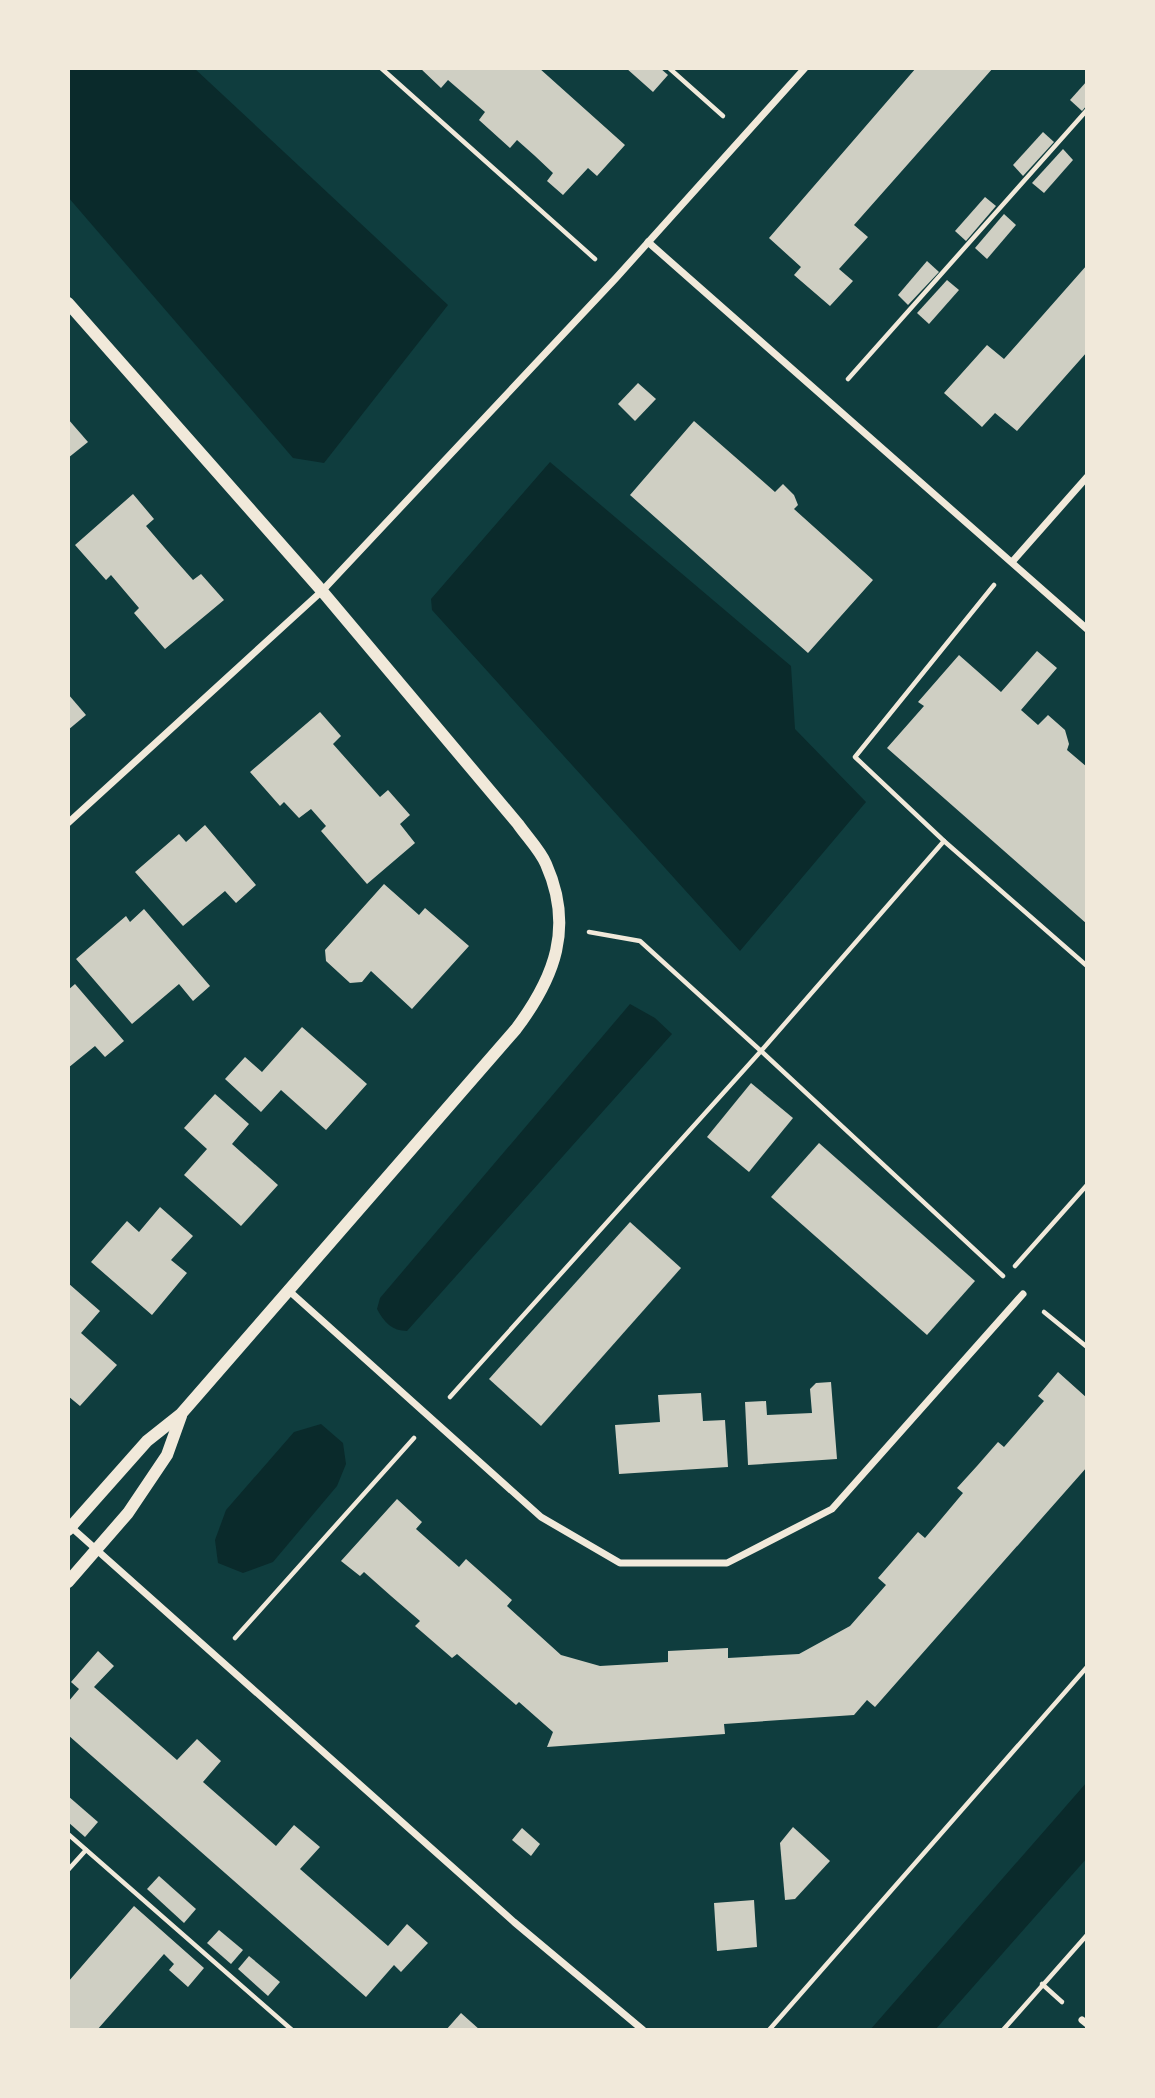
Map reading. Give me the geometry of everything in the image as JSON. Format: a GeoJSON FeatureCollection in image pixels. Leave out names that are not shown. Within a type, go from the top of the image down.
{"type":"FeatureCollection","features":[{"type":"Feature","properties":{"kind":"street"},"geometry":{"type":"LineString","coordinates":[[68,823],[322,590],[616,278],[804,68]]}},
{"type":"Feature","properties":{"kind":"street"},"geometry":{"type":"LineString","coordinates":[[648,242],[1087,629]]}},
{"type":"Feature","properties":{"kind":"street"},"geometry":{"type":"LineString","coordinates":[[68,303],[322,590],[525,834],[546,863],[558,902],[561,927],[555,961],[540,996],[181,1413],[147,1441],[69,1529],[96,1550],[514,1922],[643,2030]]}},
{"type":"Feature","properties":{"kind":"street"},"geometry":{"type":"LineString","coordinates":[[1012,562],[1087,477]]}},
{"type":"Feature","properties":{"kind":"street"},"geometry":{"type":"LineString","coordinates":[[287,1289],[541,1517],[620,1563],[727,1563],[832,1509],[1023,1294]]}},
{"type":"Feature","properties":{"kind":"street"},"geometry":{"type":"LineString","coordinates":[[68,1582],[128,1513],[166,1455],[181,1413]]}},
{"type":"Feature","properties":{"kind":"path"},"geometry":{"type":"LineString","coordinates":[[381,68],[616,278]]}},
{"type":"Feature","properties":{"kind":"path"},"geometry":{"type":"LineString","coordinates":[[669,68],[745,135]]}},
{"type":"Feature","properties":{"kind":"path"},"geometry":{"type":"LineString","coordinates":[[829,401],[1087,110]]}},
{"type":"Feature","properties":{"kind":"path"},"geometry":{"type":"LineString","coordinates":[[1012,562],[855,757],[944,841],[1087,966]]}},
{"type":"Feature","properties":{"kind":"path"},"geometry":{"type":"LineString","coordinates":[[216,1659],[761,1051],[944,841]]}},
{"type":"Feature","properties":{"kind":"path"},"geometry":{"type":"LineString","coordinates":[[561,927],[640,941],[1023,1294],[1087,1347]]}},
{"type":"Feature","properties":{"kind":"path"},"geometry":{"type":"LineString","coordinates":[[1023,1294],[1013,1269],[1087,1185]]}},
{"type":"Feature","properties":{"kind":"path"},"geometry":{"type":"LineString","coordinates":[[769,2030],[1087,1667]]}},
{"type":"Feature","properties":{"kind":"path"},"geometry":{"type":"LineString","coordinates":[[68,1835],[292,2030]]}},
{"type":"Feature","properties":{"kind":"path"},"geometry":{"type":"LineString","coordinates":[[68,1870],[86,1850]]}},
{"type":"Feature","properties":{"kind":"path"},"geometry":{"type":"LineString","coordinates":[[1003,2030],[1087,1935]]}},
{"type":"Feature","properties":{"kind":"water"},"geometry":{"type":"Polygon","coordinates":[[[68,68],[194,68],[448,305],[324,463],[293,458],[68,197],[68,68]]]}},
{"type":"Feature","properties":{"kind":"water"},"geometry":{"type":"Polygon","coordinates":[[[550,462],[791,666],[795,729],[866,802],[740,951],[432,610],[431,599],[550,462]]]}},
{"type":"Feature","properties":{"kind":"water"},"geometry":{"type":"Polygon","coordinates":[[[630,1004],[655,1018],[672,1034],[407,1331],[389,1325],[377,1309],[380,1298],[630,1004]]]}},
{"type":"Feature","properties":{"kind":"water"},"geometry":{"type":"Polygon","coordinates":[[[321,1424],[343,1443],[346,1464],[337,1486],[273,1562],[243,1573],[218,1563],[215,1540],[226,1510],[294,1432],[321,1424]]]}},
{"type":"Feature","properties":{"kind":"water"},"geometry":{"type":"Polygon","coordinates":[[[1087,1782],[1087,1858],[935,2030],[870,2030],[1087,1782]]]}},
{"type":"Feature","properties":{"kind":"building"},"geometry":{"type":"Polygon","coordinates":[[[420,68],[539,68],[625,145],[597,176],[588,168],[563,195],[547,181],[553,173],[517,140],[510,148],[479,120],[485,112],[448,80],[441,88],[420,68]]]}},
{"type":"Feature","properties":{"kind":"building"},"geometry":{"type":"Polygon","coordinates":[[[626,68],[660,68],[668,75],[653,92],[626,68]]]}},
{"type":"Feature","properties":{"kind":"building"},"geometry":{"type":"Polygon","coordinates":[[[916,68],[993,68],[854,225],[868,237],[839,269],[853,281],[830,306],[794,275],[801,267],[769,238],[916,68]]]}},
{"type":"Feature","properties":{"kind":"building"},"geometry":{"type":"Polygon","coordinates":[[[1087,81],[1087,105],[1082,111],[1070,100],[1087,81]]]}},
{"type":"Feature","properties":{"kind":"building"},"geometry":{"type":"Polygon","coordinates":[[[1043,132],[1054,142],[1023,176],[1013,165],[1043,132]]]}},
{"type":"Feature","properties":{"kind":"building"},"geometry":{"type":"Polygon","coordinates":[[[1063,149],[1073,160],[1044,193],[1032,183],[1063,149]]]}},
{"type":"Feature","properties":{"kind":"building"},"geometry":{"type":"Polygon","coordinates":[[[985,197],[996,206],[966,241],[955,231],[985,197]]]}},
{"type":"Feature","properties":{"kind":"building"},"geometry":{"type":"Polygon","coordinates":[[[1004,214],[1016,225],[987,259],[975,248],[1004,214]]]}},
{"type":"Feature","properties":{"kind":"building"},"geometry":{"type":"Polygon","coordinates":[[[927,261],[939,272],[908,305],[898,295],[927,261]]]}},
{"type":"Feature","properties":{"kind":"building"},"geometry":{"type":"Polygon","coordinates":[[[1087,265],[1087,352],[1017,431],[995,413],[982,427],[944,393],[987,345],[1004,359],[1087,265]]]}},
{"type":"Feature","properties":{"kind":"building"},"geometry":{"type":"Polygon","coordinates":[[[947,280],[959,290],[929,324],[917,313],[947,280]]]}},
{"type":"Feature","properties":{"kind":"building"},"geometry":{"type":"Polygon","coordinates":[[[638,383],[656,399],[635,421],[618,404],[638,383]]]}},
{"type":"Feature","properties":{"kind":"building"},"geometry":{"type":"Polygon","coordinates":[[[68,419],[88,442],[68,458],[68,419]]]}},
{"type":"Feature","properties":{"kind":"building"},"geometry":{"type":"Polygon","coordinates":[[[694,421],[775,492],[783,484],[794,495],[798,505],[794,509],[873,580],[808,653],[630,495],[694,421]]]}},
{"type":"Feature","properties":{"kind":"building"},"geometry":{"type":"Polygon","coordinates":[[[133,494],[154,519],[146,526],[170,554],[193,580],[201,574],[224,600],[165,649],[134,613],[139,608],[111,575],[106,580],[75,545],[133,494]]]}},
{"type":"Feature","properties":{"kind":"building"},"geometry":{"type":"Polygon","coordinates":[[[1037,651],[1057,668],[1021,710],[1038,725],[1048,715],[1065,730],[1069,744],[1067,750],[1087,767],[1087,924],[887,748],[924,706],[918,702],[959,655],[1001,692],[1037,651]]]}},
{"type":"Feature","properties":{"kind":"building"},"geometry":{"type":"Polygon","coordinates":[[[68,694],[86,715],[68,730],[68,694]]]}},
{"type":"Feature","properties":{"kind":"building"},"geometry":{"type":"Polygon","coordinates":[[[320,712],[341,736],[333,744],[380,797],[388,790],[410,815],[400,824],[415,843],[367,884],[321,831],[326,826],[311,809],[299,818],[284,802],[280,806],[250,772],[320,712]]]}},
{"type":"Feature","properties":{"kind":"building"},"geometry":{"type":"Polygon","coordinates":[[[205,825],[256,885],[236,903],[225,891],[183,926],[135,872],[179,834],[186,842],[205,825]]]}},
{"type":"Feature","properties":{"kind":"building"},"geometry":{"type":"Polygon","coordinates":[[[384,884],[419,915],[425,908],[469,946],[412,1009],[371,971],[362,982],[350,983],[326,961],[325,950],[384,884]]]}},
{"type":"Feature","properties":{"kind":"building"},"geometry":{"type":"Polygon","coordinates":[[[144,909],[210,986],[193,1001],[179,984],[132,1024],[76,959],[126,916],[130,922],[144,909]]]}},
{"type":"Feature","properties":{"kind":"building"},"geometry":{"type":"Polygon","coordinates":[[[75,984],[124,1041],[105,1057],[95,1046],[68,1068],[68,990],[75,984]]]}},
{"type":"Feature","properties":{"kind":"building"},"geometry":{"type":"Polygon","coordinates":[[[302,1027],[367,1084],[326,1130],[281,1090],[261,1112],[225,1079],[245,1057],[262,1072],[302,1027]]]}},
{"type":"Feature","properties":{"kind":"building"},"geometry":{"type":"Polygon","coordinates":[[[751,1083],[793,1118],[749,1172],[707,1137],[751,1083]]]}},
{"type":"Feature","properties":{"kind":"building"},"geometry":{"type":"Polygon","coordinates":[[[215,1094],[249,1124],[232,1144],[278,1185],[241,1226],[184,1175],[207,1149],[184,1128],[215,1094]]]}},
{"type":"Feature","properties":{"kind":"building"},"geometry":{"type":"Polygon","coordinates":[[[819,1143],[975,1281],[927,1335],[771,1197],[819,1143]]]}},
{"type":"Feature","properties":{"kind":"building"},"geometry":{"type":"Polygon","coordinates":[[[160,1207],[193,1236],[171,1260],[187,1273],[152,1315],[91,1262],[127,1221],[139,1232],[160,1207]]]}},
{"type":"Feature","properties":{"kind":"building"},"geometry":{"type":"Polygon","coordinates":[[[630,1222],[681,1268],[541,1426],[489,1379],[630,1222]]]}},
{"type":"Feature","properties":{"kind":"building"},"geometry":{"type":"Polygon","coordinates":[[[68,1283],[100,1311],[81,1333],[117,1365],[80,1406],[68,1396],[68,1283]]]}},
{"type":"Feature","properties":{"kind":"building"},"geometry":{"type":"Polygon","coordinates":[[[1058,1372],[1087,1398],[1087,1467],[875,1707],[867,1700],[854,1715],[724,1724],[725,1734],[547,1747],[553,1732],[519,1702],[516,1705],[457,1654],[452,1658],[415,1626],[420,1621],[364,1572],[360,1576],[341,1561],[397,1499],[422,1522],[416,1529],[459,1567],[466,1559],[512,1600],[507,1606],[561,1655],[600,1666],[668,1662],[668,1651],[728,1648],[728,1658],[799,1654],[850,1626],[886,1585],[878,1578],[918,1532],[925,1538],[963,1493],[957,1488],[998,1442],[1004,1447],[1044,1401],[1038,1396],[1058,1372]]]}},
{"type":"Feature","properties":{"kind":"building"},"geometry":{"type":"Polygon","coordinates":[[[831,1382],[837,1459],[748,1465],[745,1402],[766,1401],[767,1415],[812,1413],[810,1389],[816,1383],[831,1382]]]}},
{"type":"Feature","properties":{"kind":"building"},"geometry":{"type":"Polygon","coordinates":[[[701,1393],[703,1421],[725,1420],[728,1467],[619,1474],[615,1425],[660,1422],[658,1395],[701,1393]]]}},
{"type":"Feature","properties":{"kind":"building"},"geometry":{"type":"Polygon","coordinates":[[[98,1651],[114,1666],[94,1687],[177,1760],[197,1739],[221,1761],[203,1782],[276,1846],[294,1825],[320,1847],[300,1869],[388,1946],[407,1924],[428,1943],[401,1972],[394,1965],[366,1997],[68,1735],[68,1702],[79,1689],[71,1682],[98,1651]]]}},
{"type":"Feature","properties":{"kind":"building"},"geometry":{"type":"Polygon","coordinates":[[[68,1796],[98,1822],[85,1837],[68,1822],[68,1796]]]}},
{"type":"Feature","properties":{"kind":"building"},"geometry":{"type":"Polygon","coordinates":[[[793,1827],[830,1861],[795,1899],[785,1900],[780,1843],[793,1827]]]}},
{"type":"Feature","properties":{"kind":"building"},"geometry":{"type":"Polygon","coordinates":[[[522,1828],[540,1844],[531,1856],[512,1840],[522,1828]]]}},
{"type":"Feature","properties":{"kind":"building"},"geometry":{"type":"Polygon","coordinates":[[[159,1876],[196,1909],[184,1923],[147,1889],[159,1876]]]}},
{"type":"Feature","properties":{"kind":"building"},"geometry":{"type":"Polygon","coordinates":[[[754,1900],[757,1947],[717,1951],[714,1903],[754,1900]]]}},
{"type":"Feature","properties":{"kind":"building"},"geometry":{"type":"Polygon","coordinates":[[[134,1906],[204,1968],[188,1987],[169,1970],[174,1964],[164,1954],[97,2030],[68,2030],[68,1982],[134,1906]]]}},
{"type":"Feature","properties":{"kind":"building"},"geometry":{"type":"Polygon","coordinates":[[[219,1930],[243,1950],[231,1964],[207,1943],[219,1930]]]}},
{"type":"Feature","properties":{"kind":"building"},"geometry":{"type":"Polygon","coordinates":[[[249,1956],[280,1982],[268,1996],[238,1969],[249,1956]]]}},
{"type":"Feature","properties":{"kind":"building"},"geometry":{"type":"Polygon","coordinates":[[[461,2013],[480,2030],[446,2030],[461,2013]]]}}]}
